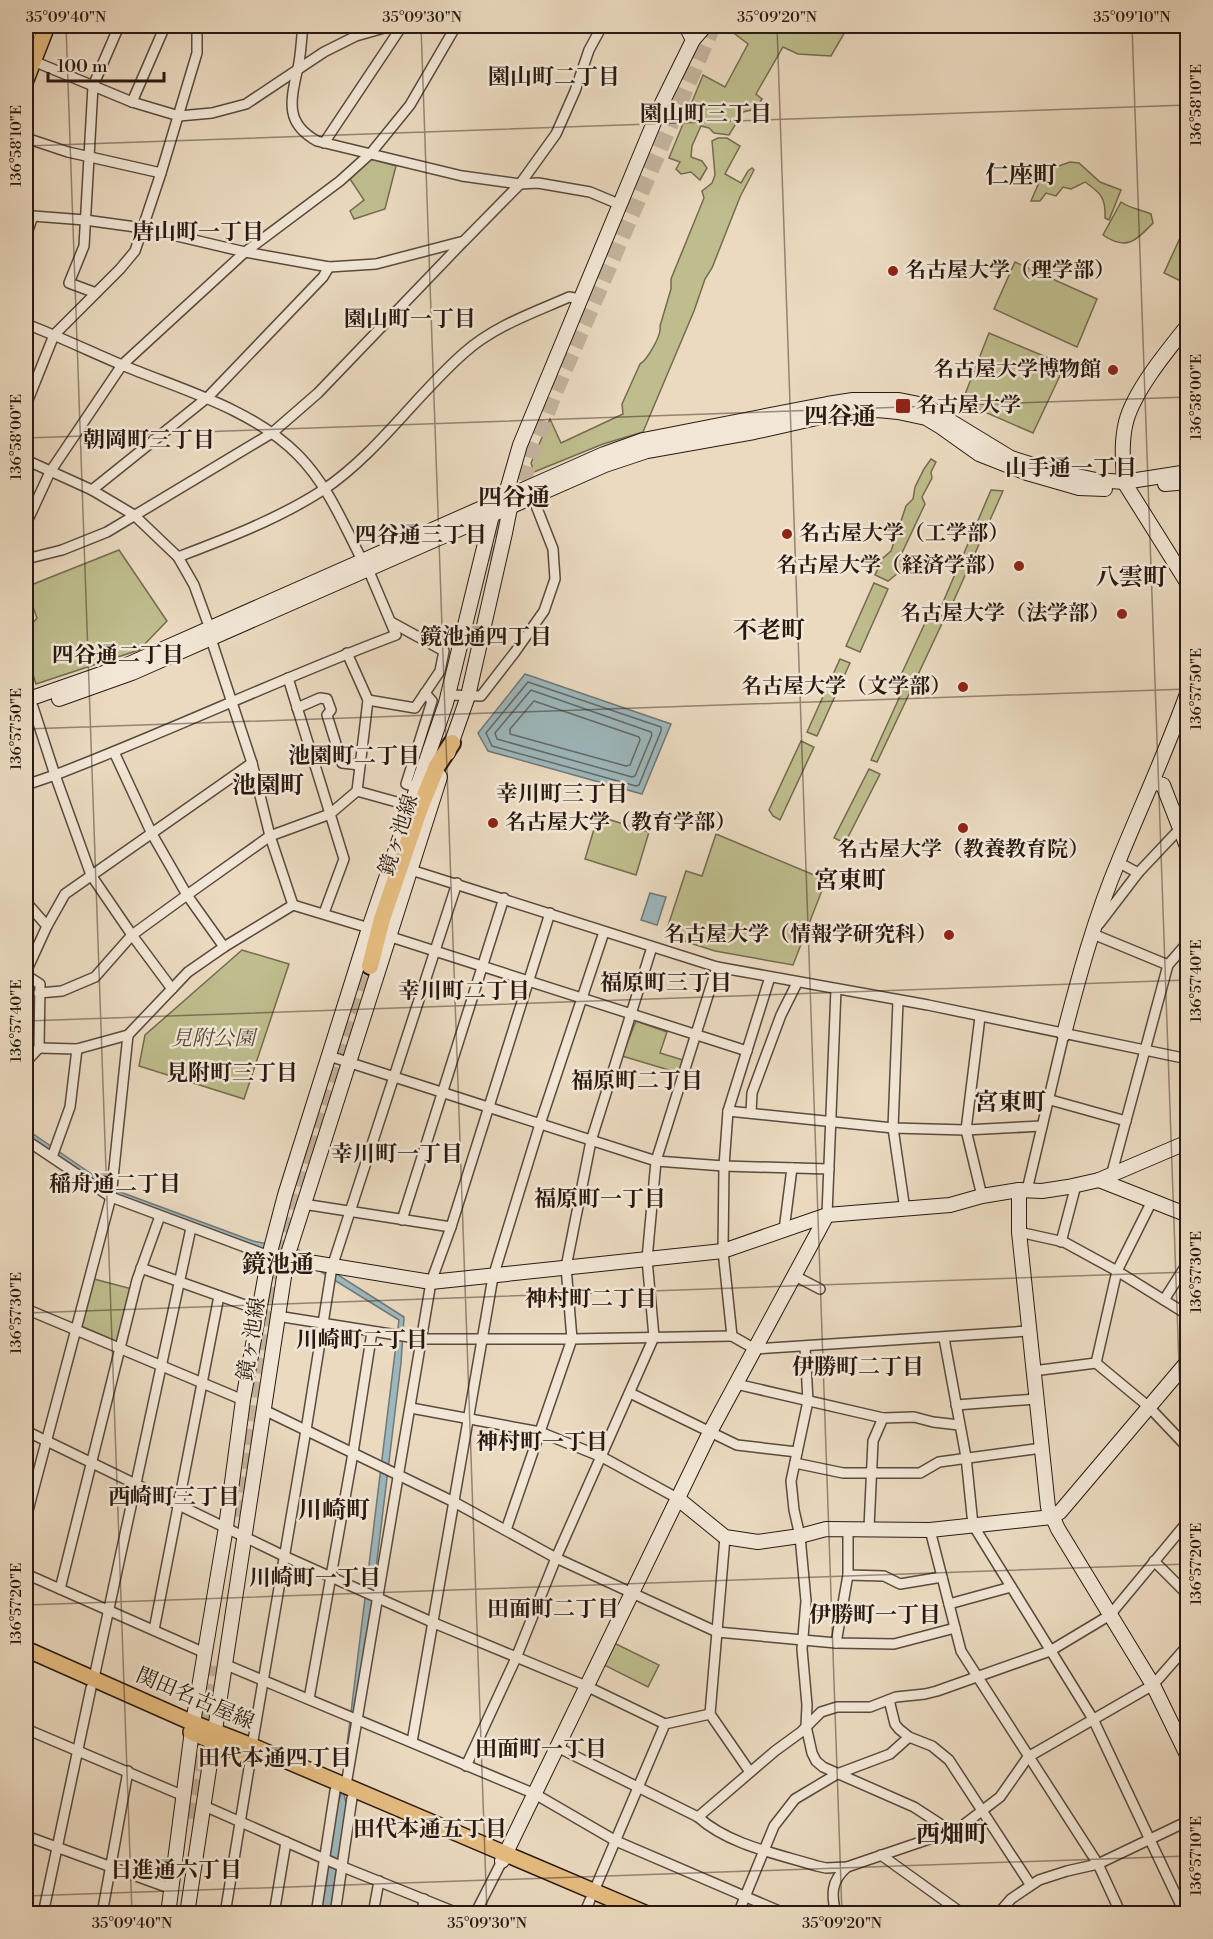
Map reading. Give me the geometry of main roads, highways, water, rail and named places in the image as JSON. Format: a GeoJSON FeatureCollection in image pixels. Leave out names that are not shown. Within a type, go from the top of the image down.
{"type":"FeatureCollection","features":[{"type":"Feature","properties":{"kind":"highway"},"geometry":{"type":"LineString","coordinates":[[370,966],[382,919],[406,868],[420,808],[437,766],[452,743]]}},
{"type":"Feature","properties":{"kind":"main road"},"geometry":{"type":"LineString","coordinates":[[26,38],[31,26]]}},
{"type":"Feature","properties":{"kind":"main road"},"geometry":{"type":"LineString","coordinates":[[26,80],[29,59],[47,26]]}},
{"type":"Feature","properties":{"kind":"main road","name":"関田名古屋線"},"geometry":{"type":"LineString","coordinates":[[26,1649],[92,1683],[193,1728],[504,1857],[589,1902],[622,1914]]}},
{"type":"Feature","properties":{"kind":"main road","name":"関田名古屋線"},"geometry":{"type":"LineString","coordinates":[[26,1660],[92,1683]]}},
{"type":"Feature","properties":{"kind":"main road","name":"関田名古屋線"},"geometry":{"type":"LineString","coordinates":[[589,1902],[647,1914]]}},
{"type":"Feature","properties":{"kind":"water"},"geometry":{"type":"Polygon","coordinates":[[[525,674],[671,724],[642,794],[488,751],[478,733],[525,674]]]}},
{"type":"Feature","properties":{"kind":"water"},"geometry":{"type":"Polygon","coordinates":[[[650,893],[666,897],[657,925],[641,920],[650,893]]]}},
{"type":"Feature","properties":{"kind":"water"},"geometry":{"type":"Polygon","coordinates":[[[26,1129],[115,1190],[253,1241],[299,1250],[404,1317],[401,1363],[372,1601],[345,1776],[344,1795],[348,1809],[330,1913],[318,1913],[336,1804],[341,1794],[399,1320],[297,1257],[251,1247],[114,1196],[26,1137],[26,1129]]]}},
{"type":"Feature","properties":{"kind":"tunnel"},"geometry":{"type":"LineString","coordinates":[[516,504],[554,395],[713,26]]}},
{"type":"Feature","properties":{"kind":"tunnel"},"geometry":{"type":"LineString","coordinates":[[487,560],[505,498]]}},
{"type":"Feature","properties":{"kind":"tunnel"},"geometry":{"type":"LineString","coordinates":[[310,1151],[370,966]]}},
{"type":"Feature","properties":{"kind":"tunnel"},"geometry":{"type":"LineString","coordinates":[[240,1468],[271,1280],[282,1231],[310,1138]]}},
{"type":"Feature","properties":{"kind":"tunnel"},"geometry":{"type":"LineString","coordinates":[[242,1516],[239,1496],[246,1458]]}},
{"type":"Feature","properties":{"kind":"tunnel"},"geometry":{"type":"LineString","coordinates":[[187,1818],[209,1665]]}},
{"type":"Feature","properties":{"kind":"place","name":"名古屋大学（理学部）"},"geometry":{"type":"Point","coordinates":[893,271]}},
{"type":"Feature","properties":{"kind":"place","name":"名古屋大学博物館"},"geometry":{"type":"Point","coordinates":[1113,370]}},
{"type":"Feature","properties":{"kind":"place","name":"名古屋大学"},"geometry":{"type":"Point","coordinates":[903,406]}},
{"type":"Feature","properties":{"kind":"place","name":"名古屋大学（工学部）"},"geometry":{"type":"Point","coordinates":[787,534]}},
{"type":"Feature","properties":{"kind":"place","name":"名古屋大学（経済学部）"},"geometry":{"type":"Point","coordinates":[1019,566]}},
{"type":"Feature","properties":{"kind":"place","name":"名古屋大学（法学部）"},"geometry":{"type":"Point","coordinates":[1122,614]}},
{"type":"Feature","properties":{"kind":"place","name":"名古屋大学（文学部）"},"geometry":{"type":"Point","coordinates":[963,687]}},
{"type":"Feature","properties":{"kind":"place","name":"名古屋大学（教育学部）"},"geometry":{"type":"Point","coordinates":[493,823]}},
{"type":"Feature","properties":{"kind":"place","name":"名古屋大学（教養教育院）"},"geometry":{"type":"Point","coordinates":[963,828]}},
{"type":"Feature","properties":{"kind":"place","name":"名古屋大学（情報学研究科）"},"geometry":{"type":"Point","coordinates":[949,935]}},
{"type":"Feature","properties":{"kind":"district","name":"園山町二丁目"},"geometry":{"type":"Point","coordinates":[554,77]}},
{"type":"Feature","properties":{"kind":"district","name":"園山町三丁目"},"geometry":{"type":"Point","coordinates":[706,114]}},
{"type":"Feature","properties":{"kind":"district","name":"仁座町"},"geometry":{"type":"Point","coordinates":[1021,176]}},
{"type":"Feature","properties":{"kind":"district","name":"唐山町一丁目"},"geometry":{"type":"Point","coordinates":[198,232]}},
{"type":"Feature","properties":{"kind":"district","name":"園山町一丁目"},"geometry":{"type":"Point","coordinates":[410,319]}},
{"type":"Feature","properties":{"kind":"district","name":"四谷通"},"geometry":{"type":"Point","coordinates":[840,417]}},
{"type":"Feature","properties":{"kind":"district","name":"朝岡町三丁目"},"geometry":{"type":"Point","coordinates":[149,440]}},
{"type":"Feature","properties":{"kind":"district","name":"山手通一丁目"},"geometry":{"type":"Point","coordinates":[1071,468]}},
{"type":"Feature","properties":{"kind":"district","name":"四谷通"},"geometry":{"type":"Point","coordinates":[514,498]}},
{"type":"Feature","properties":{"kind":"district","name":"四谷通三丁目"},"geometry":{"type":"Point","coordinates":[421,535]}},
{"type":"Feature","properties":{"kind":"district","name":"八雲町"},"geometry":{"type":"Point","coordinates":[1131,578]}},
{"type":"Feature","properties":{"kind":"district","name":"不老町"},"geometry":{"type":"Point","coordinates":[769,631]}},
{"type":"Feature","properties":{"kind":"district","name":"鏡池通四丁目"},"geometry":{"type":"Point","coordinates":[486,637]}},
{"type":"Feature","properties":{"kind":"district","name":"四谷通二丁目"},"geometry":{"type":"Point","coordinates":[118,655]}},
{"type":"Feature","properties":{"kind":"district","name":"池園町二丁目"},"geometry":{"type":"Point","coordinates":[354,756]}},
{"type":"Feature","properties":{"kind":"district","name":"池園町"},"geometry":{"type":"Point","coordinates":[268,786]}},
{"type":"Feature","properties":{"kind":"district","name":"幸川町三丁目"},"geometry":{"type":"Point","coordinates":[562,794]}},
{"type":"Feature","properties":{"kind":"district","name":"宮東町"},"geometry":{"type":"Point","coordinates":[850,881]}},
{"type":"Feature","properties":{"kind":"district","name":"福原町三丁目"},"geometry":{"type":"Point","coordinates":[666,983]}},
{"type":"Feature","properties":{"kind":"district","name":"幸川町二丁目"},"geometry":{"type":"Point","coordinates":[464,991]}},
{"type":"Feature","properties":{"kind":"district","name":"見附町三丁目"},"geometry":{"type":"Point","coordinates":[232,1073]}},
{"type":"Feature","properties":{"kind":"district","name":"福原町二丁目"},"geometry":{"type":"Point","coordinates":[637,1081]}},
{"type":"Feature","properties":{"kind":"district","name":"宮東町"},"geometry":{"type":"Point","coordinates":[1010,1103]}},
{"type":"Feature","properties":{"kind":"district","name":"幸川町一丁目"},"geometry":{"type":"Point","coordinates":[397,1154]}},
{"type":"Feature","properties":{"kind":"district","name":"稲舟通二丁目"},"geometry":{"type":"Point","coordinates":[115,1184]}},
{"type":"Feature","properties":{"kind":"district","name":"福原町一丁目"},"geometry":{"type":"Point","coordinates":[600,1199]}},
{"type":"Feature","properties":{"kind":"district","name":"鏡池通"},"geometry":{"type":"Point","coordinates":[278,1265]}},
{"type":"Feature","properties":{"kind":"district","name":"神村町二丁目"},"geometry":{"type":"Point","coordinates":[591,1299]}},
{"type":"Feature","properties":{"kind":"district","name":"川崎町二丁目"},"geometry":{"type":"Point","coordinates":[362,1340]}},
{"type":"Feature","properties":{"kind":"district","name":"伊勝町二丁目"},"geometry":{"type":"Point","coordinates":[858,1367]}},
{"type":"Feature","properties":{"kind":"district","name":"神村町一丁目"},"geometry":{"type":"Point","coordinates":[542,1442]}},
{"type":"Feature","properties":{"kind":"district","name":"西崎町三丁目"},"geometry":{"type":"Point","coordinates":[174,1497]}},
{"type":"Feature","properties":{"kind":"district","name":"川崎町"},"geometry":{"type":"Point","coordinates":[334,1511]}},
{"type":"Feature","properties":{"kind":"district","name":"川崎町一丁目"},"geometry":{"type":"Point","coordinates":[315,1578]}},
{"type":"Feature","properties":{"kind":"district","name":"田面町二丁目"},"geometry":{"type":"Point","coordinates":[553,1609]}},
{"type":"Feature","properties":{"kind":"district","name":"伊勝町一丁目"},"geometry":{"type":"Point","coordinates":[875,1615]}},
{"type":"Feature","properties":{"kind":"district","name":"田面町一丁目"},"geometry":{"type":"Point","coordinates":[541,1749]}},
{"type":"Feature","properties":{"kind":"district","name":"田代本通四丁目"},"geometry":{"type":"Point","coordinates":[275,1758]}},
{"type":"Feature","properties":{"kind":"district","name":"田代本通五丁目"},"geometry":{"type":"Point","coordinates":[430,1829]}},
{"type":"Feature","properties":{"kind":"district","name":"西畑町"},"geometry":{"type":"Point","coordinates":[952,1835]}},
{"type":"Feature","properties":{"kind":"district","name":"日進通六丁目"},"geometry":{"type":"Point","coordinates":[176,1870]}},
{"type":"Feature","properties":{"kind":"park label","name":"見附公園"},"geometry":{"type":"Point","coordinates":[213,1039]}}]}
